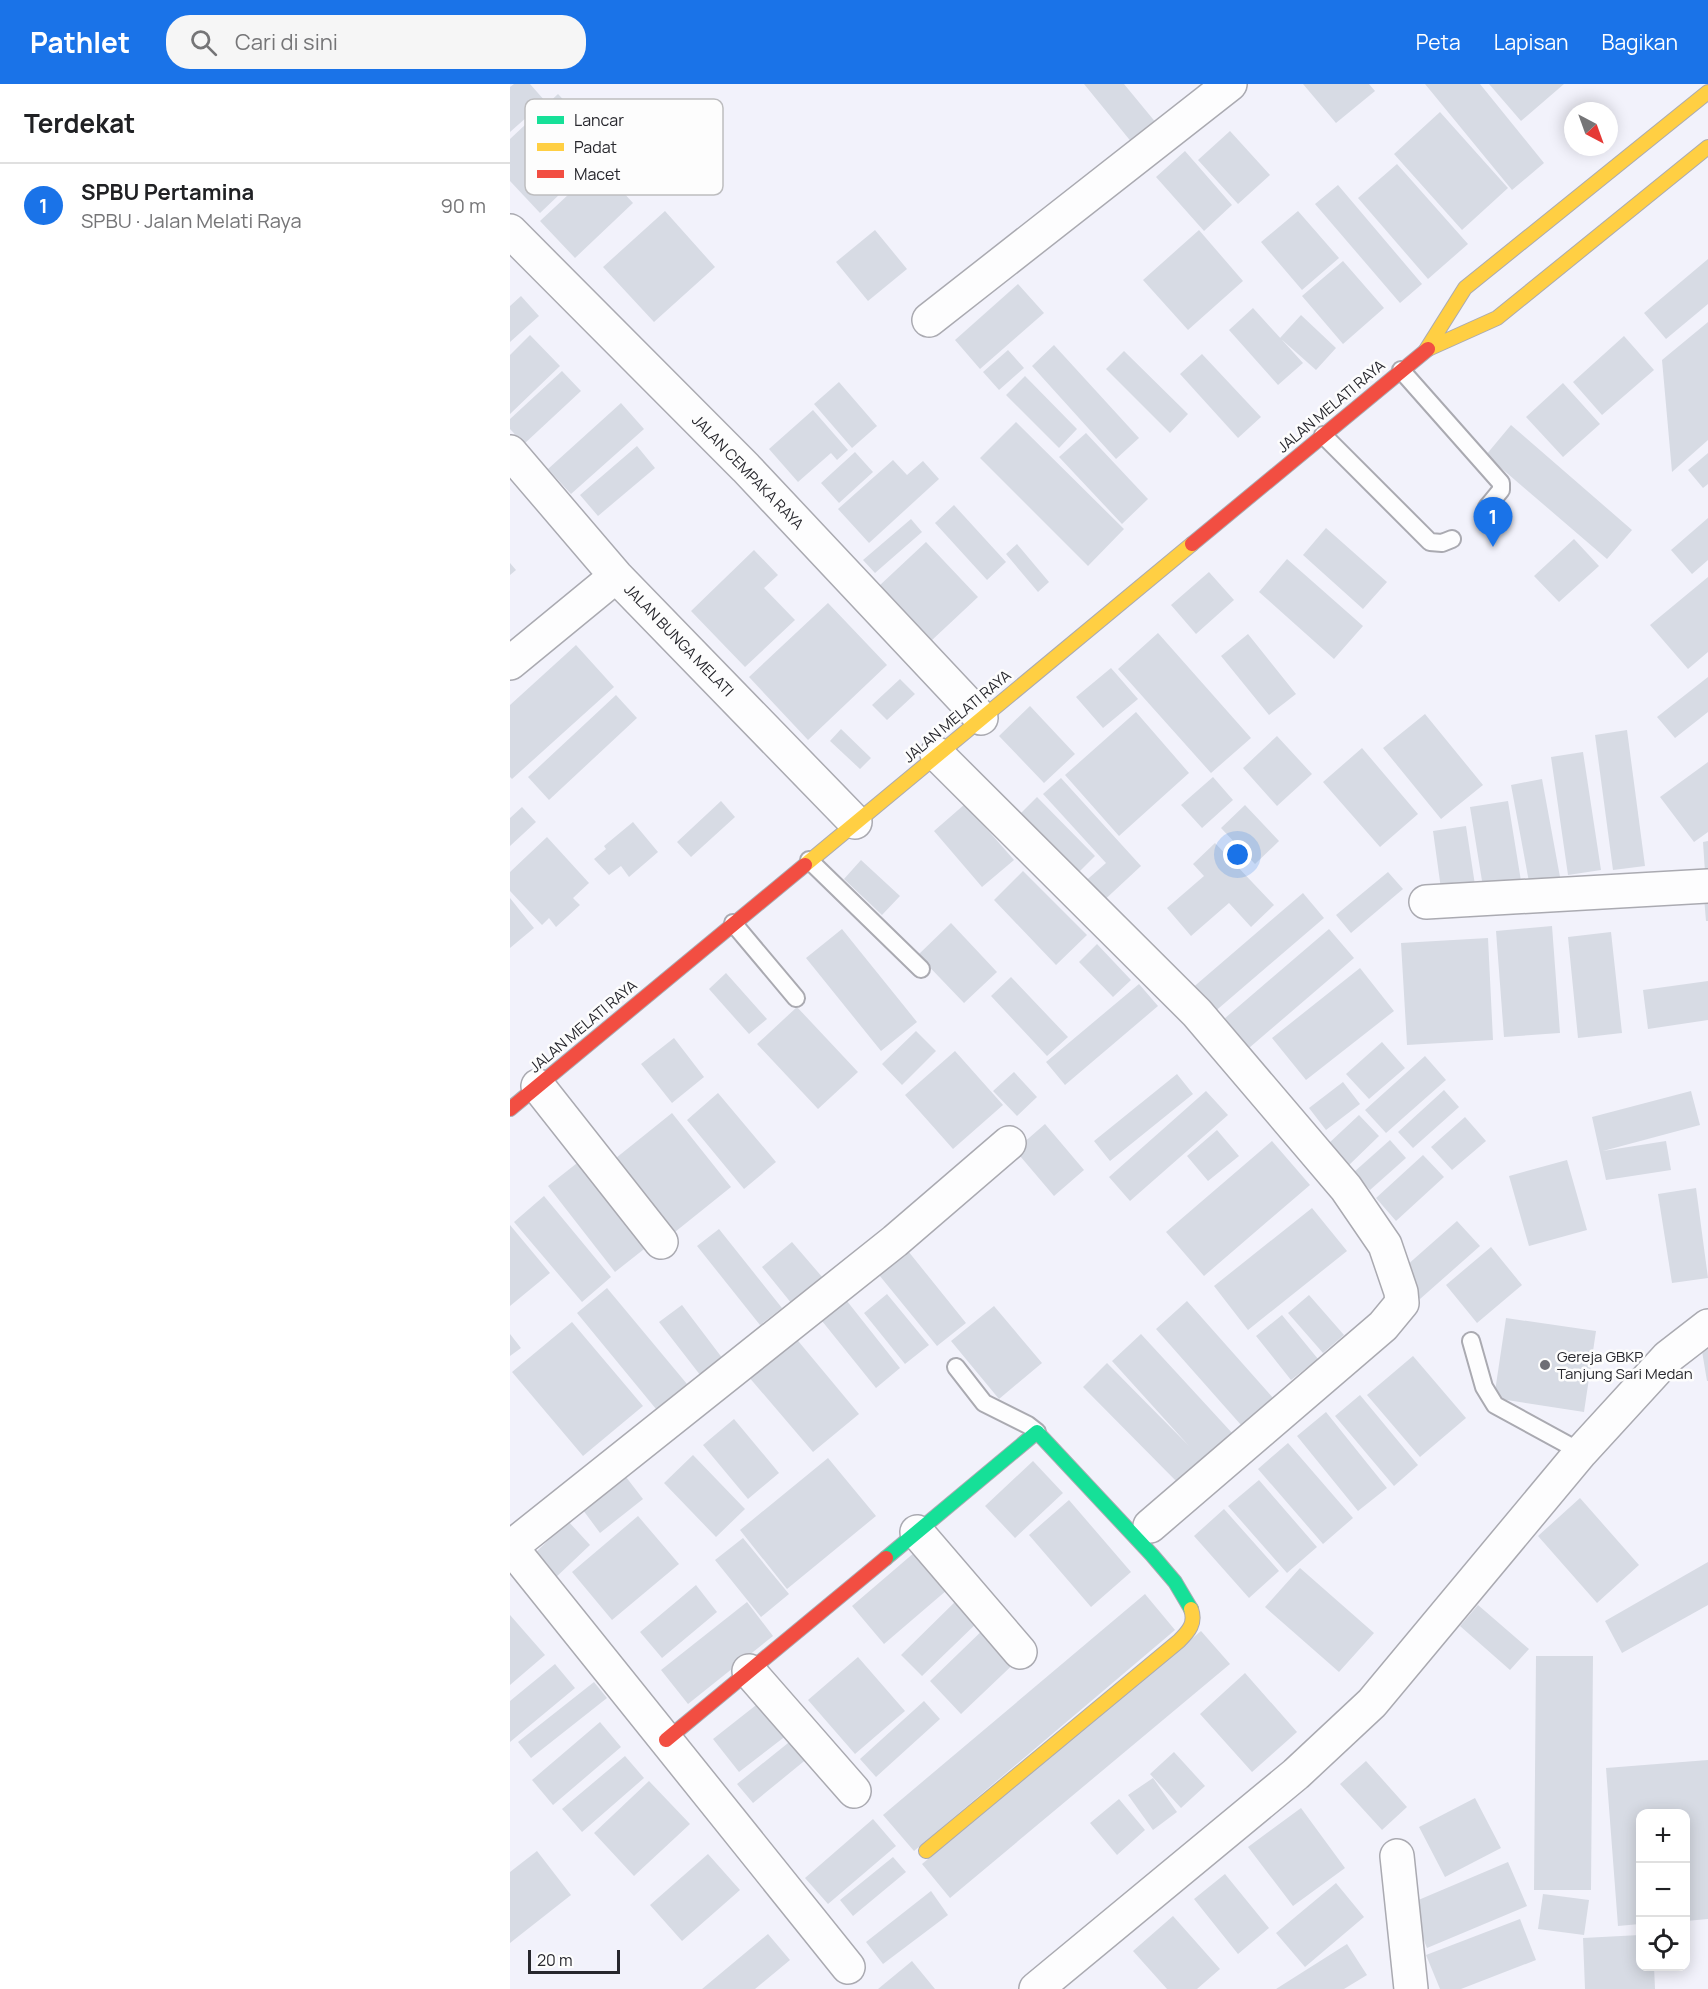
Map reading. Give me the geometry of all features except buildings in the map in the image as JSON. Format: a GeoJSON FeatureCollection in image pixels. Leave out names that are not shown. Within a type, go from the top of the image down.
{"type":"FeatureCollection","features":[{"type":"Feature","properties":{"kind":"main road"},"geometry":{"type":"LineString","coordinates":[[1699,84],[1703,96]]}},
{"type":"Feature","properties":{"kind":"main road","name":"JALAN MELATI RAYA"},"geometry":{"type":"LineString","coordinates":[[1425,350],[1465,288],[1703,96]]}},
{"type":"Feature","properties":{"kind":"main road","name":"JALAN MELATI RAYA"},"geometry":{"type":"LineString","coordinates":[[510,1108],[1425,350],[1497,318],[1701,159],[1708,147]]}},
{"type":"Feature","properties":{"kind":"main road"},"geometry":{"type":"LineString","coordinates":[[666,1740],[1037,1432],[1139,1540],[1190,1601],[1194,1616],[1188,1631],[1158,1659],[926,1851]]}},
{"type":"Feature","properties":{"kind":"street"},"geometry":{"type":"LineString","coordinates":[[929,320],[1230,84]]}},
{"type":"Feature","properties":{"kind":"street","name":"JALAN CEMPAKA RAYA"},"geometry":{"type":"LineString","coordinates":[[510,231],[746,468],[981,718]]}},
{"type":"Feature","properties":{"kind":"street","name":"JALAN BUNGA MELATI"},"geometry":{"type":"LineString","coordinates":[[510,452],[616,576],[855,822]]}},
{"type":"Feature","properties":{"kind":"street"},"geometry":{"type":"LineString","coordinates":[[510,663],[616,576]]}},
{"type":"Feature","properties":{"kind":"street"},"geometry":{"type":"LineString","coordinates":[[937,754],[1197,1013],[1346,1188],[1385,1245],[1401,1292],[1402,1303],[1383,1326],[1150,1526]]}},
{"type":"Feature","properties":{"kind":"street"},"geometry":{"type":"LineString","coordinates":[[1426,902],[1708,886]]}},
{"type":"Feature","properties":{"kind":"street"},"geometry":{"type":"LineString","coordinates":[[538,1086],[661,1242]]}},
{"type":"Feature","properties":{"kind":"street"},"geometry":{"type":"LineString","coordinates":[[848,1967],[510,1547],[895,1241],[1009,1143]]}},
{"type":"Feature","properties":{"kind":"street"},"geometry":{"type":"LineString","coordinates":[[1036,1989],[1296,1774],[1372,1703],[1581,1452],[1668,1358],[1708,1326]]}},
{"type":"Feature","properties":{"kind":"street"},"geometry":{"type":"LineString","coordinates":[[917,1532],[1020,1652]]}},
{"type":"Feature","properties":{"kind":"street"},"geometry":{"type":"LineString","coordinates":[[748,1671],[854,1791]]}},
{"type":"Feature","properties":{"kind":"street"},"geometry":{"type":"LineString","coordinates":[[1397,1856],[1411,1989]]}},
{"type":"Feature","properties":{"kind":"lane"},"geometry":{"type":"LineString","coordinates":[[1401,370],[1501,483],[1501,490],[1487,507]]}},
{"type":"Feature","properties":{"kind":"lane"},"geometry":{"type":"LineString","coordinates":[[1323,435],[1430,542],[1442,543],[1452,539]]}},
{"type":"Feature","properties":{"kind":"lane"},"geometry":{"type":"LineString","coordinates":[[809,860],[921,969]]}},
{"type":"Feature","properties":{"kind":"lane"},"geometry":{"type":"LineString","coordinates":[[733,923],[796,998]]}},
{"type":"Feature","properties":{"kind":"lane"},"geometry":{"type":"LineString","coordinates":[[1471,1341],[1484,1387],[1495,1405],[1581,1452]]}},
{"type":"Feature","properties":{"kind":"lane"},"geometry":{"type":"LineString","coordinates":[[956,1367],[984,1403],[1028,1425],[1037,1432]]}},
{"type":"Feature","properties":{"kind":"traffic: fast"},"geometry":{"type":"LineString","coordinates":[[886,1558],[1037,1432],[1152,1555],[1175,1582],[1191,1609]]}},
{"type":"Feature","properties":{"kind":"traffic: slow"},"geometry":{"type":"LineString","coordinates":[[1426,350],[1465,288],[1708,92]]}},
{"type":"Feature","properties":{"kind":"traffic: slow"},"geometry":{"type":"LineString","coordinates":[[1428,349],[1497,318],[1708,147]]}},
{"type":"Feature","properties":{"kind":"traffic: slow"},"geometry":{"type":"LineString","coordinates":[[805,865],[1192,544]]}},
{"type":"Feature","properties":{"kind":"traffic: slow"},"geometry":{"type":"LineString","coordinates":[[926,1851],[1179,1641],[1191,1626],[1193,1618],[1191,1609]]}},
{"type":"Feature","properties":{"kind":"traffic: jam"},"geometry":{"type":"LineString","coordinates":[[1192,544],[1428,349]]}},
{"type":"Feature","properties":{"kind":"traffic: jam"},"geometry":{"type":"LineString","coordinates":[[510,1109],[805,865]]}},
{"type":"Feature","properties":{"kind":"traffic: jam"},"geometry":{"type":"LineString","coordinates":[[666,1740],[886,1558]]}},
{"type":"Feature","properties":{"kind":"place","name":"SPBU Pertamina"},"geometry":{"type":"Point","coordinates":[1493,547]}},
{"type":"Feature","properties":{"kind":"place","name":"Gereja GBKP Tanjung Sari Medan"},"geometry":{"type":"Point","coordinates":[1545,1365]}}]}
